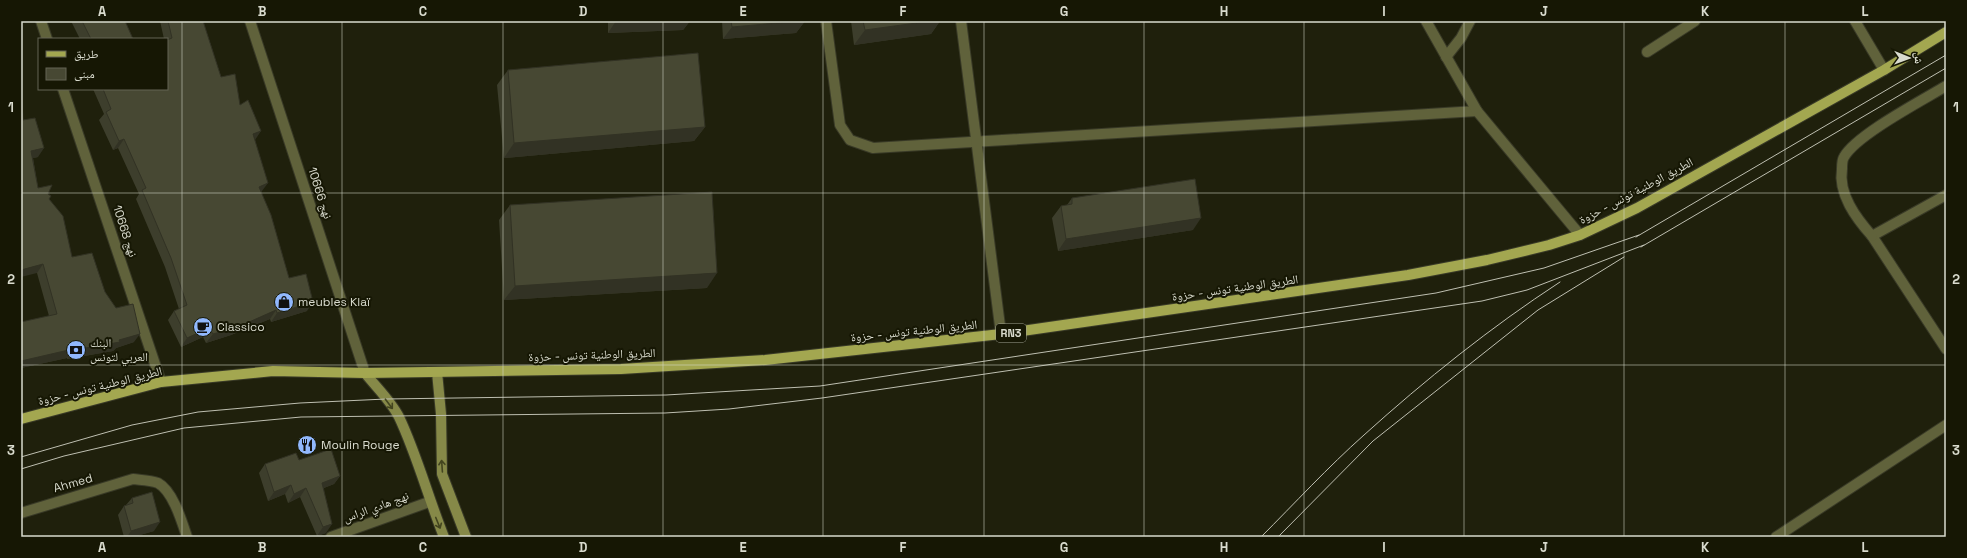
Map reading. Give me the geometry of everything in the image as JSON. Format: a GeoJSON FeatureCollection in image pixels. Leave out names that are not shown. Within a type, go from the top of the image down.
{"type":"FeatureCollection","features":[{"type":"Feature","properties":{"kind":"main road","name":"الطريق الوطنية تونس - حزوة"},"geometry":{"type":"LineString","coordinates":[[21,419],[161,382],[273,371],[365,373],[621,369],[766,360],[1001,334],[1408,276],[1487,260],[1549,245],[1580,235],[1637,208],[1884,70],[1946,32]]}},
{"type":"Feature","properties":{"kind":"main road"},"geometry":{"type":"LineString","coordinates":[[437,372],[441,414],[442,474],[466,537]]}},
{"type":"Feature","properties":{"kind":"main road"},"geometry":{"type":"LineString","coordinates":[[365,373],[398,415],[417,459],[429,502],[444,537]]}},
{"type":"Feature","properties":{"kind":"street"},"geometry":{"type":"LineString","coordinates":[[41,21],[47,38]]}},
{"type":"Feature","properties":{"kind":"street","name":"نهج 10666"},"geometry":{"type":"LineString","coordinates":[[250,21],[365,373]]}},
{"type":"Feature","properties":{"kind":"street"},"geometry":{"type":"LineString","coordinates":[[826,21],[840,125],[850,140],[873,148],[1477,110]]}},
{"type":"Feature","properties":{"kind":"street"},"geometry":{"type":"LineString","coordinates":[[960,21],[1001,334]]}},
{"type":"Feature","properties":{"kind":"street"},"geometry":{"type":"LineString","coordinates":[[1426,21],[1477,110],[1580,235]]}},
{"type":"Feature","properties":{"kind":"street"},"geometry":{"type":"LineString","coordinates":[[1446,57],[1461,38],[1470,21]]}},
{"type":"Feature","properties":{"kind":"street"},"geometry":{"type":"LineString","coordinates":[[1646,52],[1695,21]]}},
{"type":"Feature","properties":{"kind":"street"},"geometry":{"type":"LineString","coordinates":[[1855,21],[1884,70]]}},
{"type":"Feature","properties":{"kind":"street"},"geometry":{"type":"LineString","coordinates":[[1946,86],[1857,142],[1844,157],[1840,178],[1846,198],[1858,221],[1872,236],[1946,349]]}},
{"type":"Feature","properties":{"kind":"street","name":"نهج 10668"},"geometry":{"type":"LineString","coordinates":[[63,90],[161,382]]}},
{"type":"Feature","properties":{"kind":"street"},"geometry":{"type":"LineString","coordinates":[[1872,236],[1946,195]]}},
{"type":"Feature","properties":{"kind":"street"},"geometry":{"type":"LineString","coordinates":[[1776,537],[1946,425]]}},
{"type":"Feature","properties":{"kind":"street","name":"Ahmed"},"geometry":{"type":"LineString","coordinates":[[21,512],[133,479],[146,480],[158,484],[166,491],[176,508],[188,537]]}},
{"type":"Feature","properties":{"kind":"street","name":"نهج هادي الراس"},"geometry":{"type":"LineString","coordinates":[[331,537],[429,502]]}},
{"type":"Feature","properties":{"kind":"building"},"geometry":{"type":"Polygon","coordinates":[[[82,21],[125,21],[133,38],[90,38],[82,21]]]}},
{"type":"Feature","properties":{"kind":"building"},"geometry":{"type":"Polygon","coordinates":[[[168,21],[203,21],[221,77],[235,74],[240,105],[248,100],[261,131],[253,134],[268,183],[259,187],[271,215],[289,278],[306,274],[313,302],[277,313],[276,310],[238,327],[213,334],[209,328],[187,338],[174,311],[187,305],[171,258],[142,190],[146,188],[124,139],[119,141],[106,112],[111,109],[103,90],[168,90],[168,40],[172,38],[168,21]]]}},
{"type":"Feature","properties":{"kind":"building"},"geometry":{"type":"Polygon","coordinates":[[[731,21],[800,21],[732,27],[731,21]]]}},
{"type":"Feature","properties":{"kind":"building"},"geometry":{"type":"Polygon","coordinates":[[[863,21],[931,21],[865,30],[863,21]]]}},
{"type":"Feature","properties":{"kind":"building"},"geometry":{"type":"Polygon","coordinates":[[[698,53],[705,127],[514,143],[508,70],[698,53]]]}},
{"type":"Feature","properties":{"kind":"building"},"geometry":{"type":"Polygon","coordinates":[[[21,100],[23,120],[35,118],[44,148],[31,151],[38,188],[52,185],[48,194],[51,196],[49,199],[63,216],[72,257],[92,253],[105,292],[116,308],[133,304],[140,334],[119,340],[120,342],[73,349],[21,361],[21,322],[57,314],[43,264],[21,270],[21,100]]]}},
{"type":"Feature","properties":{"kind":"building"},"geometry":{"type":"Polygon","coordinates":[[[1195,179],[1201,218],[1066,239],[1061,206],[1072,204],[1072,198],[1195,179]]]}},
{"type":"Feature","properties":{"kind":"building"},"geometry":{"type":"Polygon","coordinates":[[[712,192],[717,273],[515,286],[510,205],[712,192]]]}},
{"type":"Feature","properties":{"kind":"building"},"geometry":{"type":"Polygon","coordinates":[[[331,449],[340,476],[322,483],[332,524],[323,527],[306,488],[294,494],[291,485],[274,492],[265,464],[296,453],[299,460],[331,449]]]}},
{"type":"Feature","properties":{"kind":"building"},"geometry":{"type":"Polygon","coordinates":[[[152,492],[160,522],[131,531],[124,506],[133,503],[132,498],[152,492]]]}},
{"type":"Feature","properties":{"kind":"tram line"},"geometry":{"type":"LineString","coordinates":[[1636,237],[1946,55]]}},
{"type":"Feature","properties":{"kind":"tram line"},"geometry":{"type":"LineString","coordinates":[[1641,247],[1946,68]]}},
{"type":"Feature","properties":{"kind":"tram line"},"geometry":{"type":"LineString","coordinates":[[21,457],[132,425],[198,412],[300,403],[386,399],[666,395],[820,386],[1436,293],[1544,268],[1639,235]]}},
{"type":"Feature","properties":{"kind":"tram line"},"geometry":{"type":"LineString","coordinates":[[21,469],[64,456],[184,428],[301,417],[665,413],[729,409],[822,398],[1482,301],[1527,290],[1644,245]]}},
{"type":"Feature","properties":{"kind":"tram line"},"geometry":{"type":"LineString","coordinates":[[1278,537],[1373,441],[1538,310],[1624,257]]}},
{"type":"Feature","properties":{"kind":"tram line"},"geometry":{"type":"LineString","coordinates":[[1261,537],[1364,435],[1411,394],[1509,317],[1560,282]]}},
{"type":"Feature","properties":{"kind":"place","name":"meubles Klaï"},"geometry":{"type":"Point","coordinates":[284,302]}},
{"type":"Feature","properties":{"kind":"place","name":"Classico"},"geometry":{"type":"Point","coordinates":[203,327]}},
{"type":"Feature","properties":{"kind":"place","name":"البنك العربي لتونس"},"geometry":{"type":"Point","coordinates":[76,350]}},
{"type":"Feature","properties":{"kind":"place","name":"Moulin Rouge"},"geometry":{"type":"Point","coordinates":[307,445]}}]}
